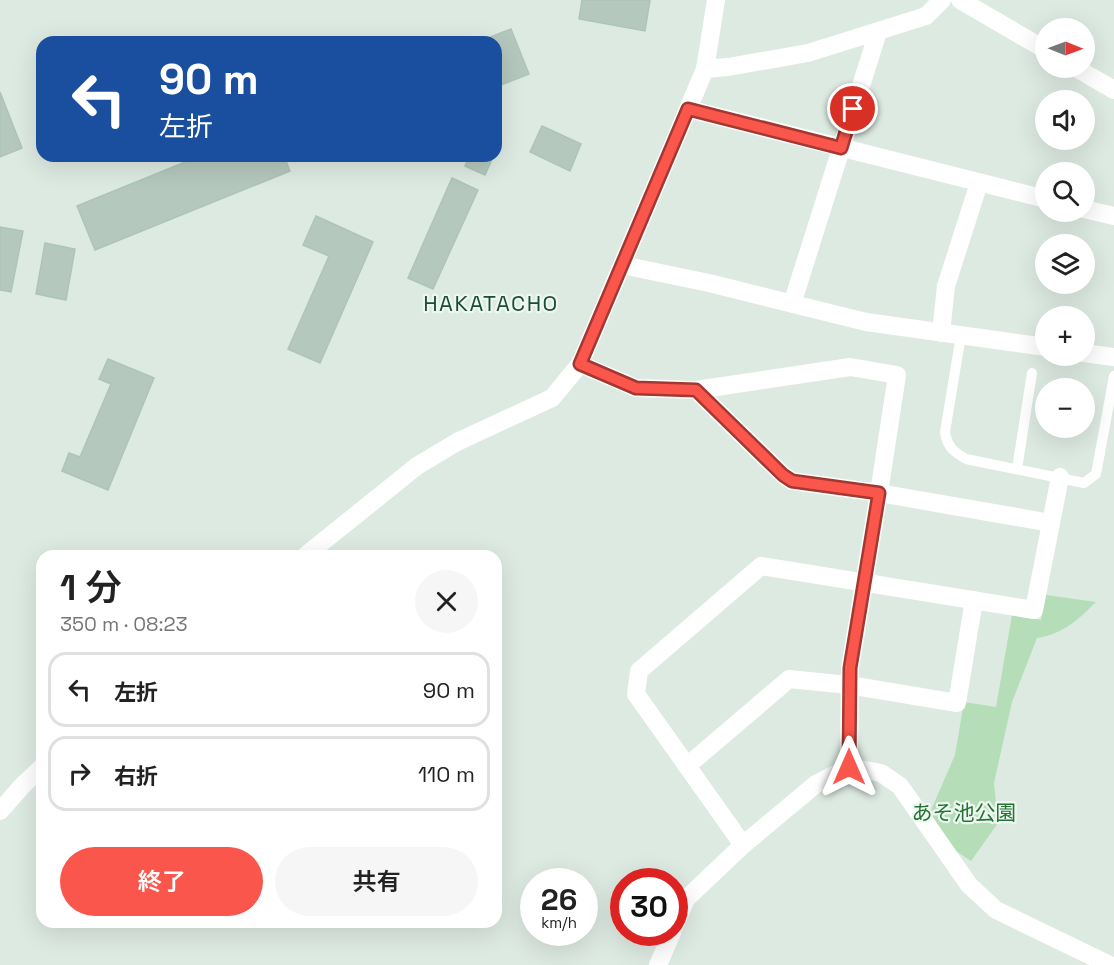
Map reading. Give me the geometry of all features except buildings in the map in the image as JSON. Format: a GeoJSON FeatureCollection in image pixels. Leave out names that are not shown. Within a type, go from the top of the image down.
{"type":"FeatureCollection","features":[{"type":"Feature","properties":{"kind":"street"},"geometry":{"type":"LineString","coordinates":[[312,550],[417,466],[457,442],[552,398],[580,364],[705,69],[716,0]]}},
{"type":"Feature","properties":{"kind":"street"},"geometry":{"type":"LineString","coordinates":[[705,69],[728,68],[808,53],[926,16],[942,0]]}},
{"type":"Feature","properties":{"kind":"street"},"geometry":{"type":"LineString","coordinates":[[960,0],[1035,44]]}},
{"type":"Feature","properties":{"kind":"street"},"geometry":{"type":"LineString","coordinates":[[792,304],[878,32]]}},
{"type":"Feature","properties":{"kind":"street"},"geometry":{"type":"LineString","coordinates":[[1093,78],[1114,90]]}},
{"type":"Feature","properties":{"kind":"street"},"geometry":{"type":"LineString","coordinates":[[688,109],[1035,196]]}},
{"type":"Feature","properties":{"kind":"street"},"geometry":{"type":"LineString","coordinates":[[941,333],[946,286],[979,183]]}},
{"type":"Feature","properties":{"kind":"street"},"geometry":{"type":"LineString","coordinates":[[1095,212],[1114,216]]}},
{"type":"Feature","properties":{"kind":"street"},"geometry":{"type":"LineString","coordinates":[[622,265],[866,322],[1035,345]]}},
{"type":"Feature","properties":{"kind":"street"},"geometry":{"type":"LineString","coordinates":[[1095,354],[1114,357]]}},
{"type":"Feature","properties":{"kind":"street"},"geometry":{"type":"LineString","coordinates":[[580,364],[636,388],[696,390],[850,367],[897,375],[850,668],[849,767]]}},
{"type":"Feature","properties":{"kind":"street"},"geometry":{"type":"LineString","coordinates":[[696,390],[783,475],[792,481],[879,493],[1051,523]]}},
{"type":"Feature","properties":{"kind":"street"},"geometry":{"type":"LineString","coordinates":[[743,845],[636,694],[639,671],[761,566],[1034,610],[1060,477]]}},
{"type":"Feature","properties":{"kind":"street"},"geometry":{"type":"LineString","coordinates":[[687,766],[789,679],[849,685],[957,703],[974,600]]}},
{"type":"Feature","properties":{"kind":"street"},"geometry":{"type":"LineString","coordinates":[[688,897],[743,845],[816,784],[849,767],[881,773],[900,786],[969,885],[996,910],[1110,965]]}},
{"type":"Feature","properties":{"kind":"street"},"geometry":{"type":"LineString","coordinates":[[0,811],[36,773]]}},
{"type":"Feature","properties":{"kind":"street"},"geometry":{"type":"LineString","coordinates":[[658,965],[666,946]]}},
{"type":"Feature","properties":{"kind":"lane"},"geometry":{"type":"LineString","coordinates":[[961,335],[945,432],[947,443],[954,452],[966,459],[1084,483],[1096,474],[1114,376]]}},
{"type":"Feature","properties":{"kind":"lane"},"geometry":{"type":"LineString","coordinates":[[1017,469],[1032,373]]}},
{"type":"Feature","properties":{"kind":"green space","name":"あそ池公園"},"geometry":{"type":"Polygon","coordinates":[[[1046,595],[1096,602],[1069,625],[1055,633],[1037,638],[1012,702],[994,783],[998,823],[971,861],[950,847],[928,817],[955,755],[964,702],[996,707],[1012,615],[1041,620],[1046,595]]]}},
{"type":"Feature","properties":{"kind":"district","name":"HAKATACHO"},"geometry":{"type":"Point","coordinates":[491,303]}},
{"type":"Feature","properties":{"kind":"route"},"geometry":{"type":"LineString","coordinates":[[849,767],[850,668],[879,493],[792,481],[783,475],[696,390],[636,388],[580,364],[688,109],[841,148],[853,109]]}}]}
